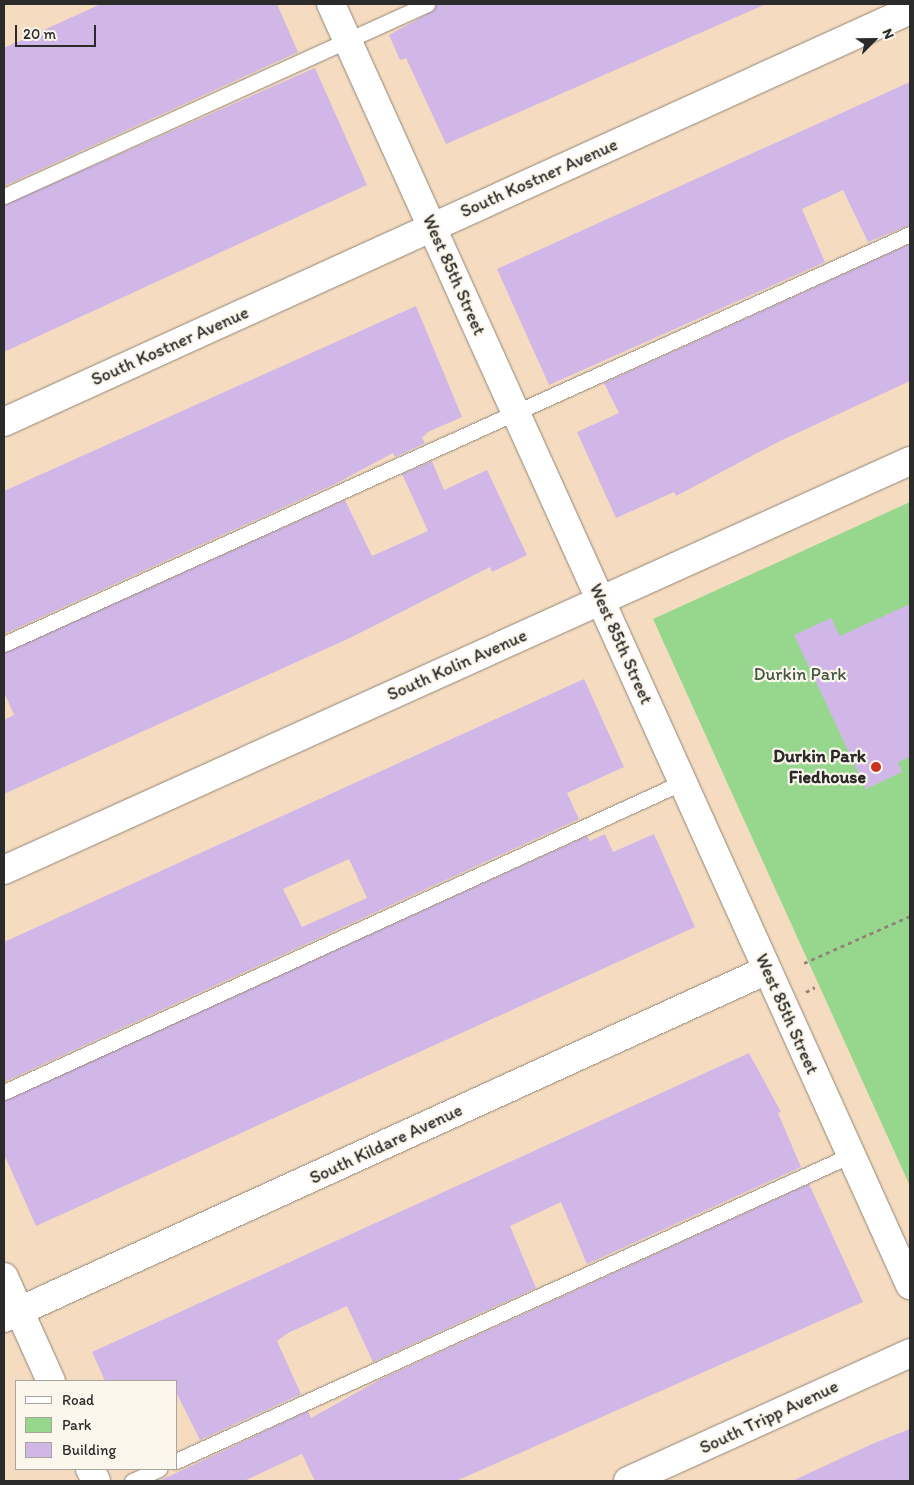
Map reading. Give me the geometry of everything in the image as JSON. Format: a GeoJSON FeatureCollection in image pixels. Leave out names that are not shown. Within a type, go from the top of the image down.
{"type":"FeatureCollection","features":[{"type":"Feature","properties":{"kind":"street","name":"West 85th Street"},"geometry":{"type":"LineString","coordinates":[[331,4],[910,1285]]}},
{"type":"Feature","properties":{"kind":"street","name":"South Kostner Avenue"},"geometry":{"type":"LineString","coordinates":[[4,422],[910,10]]}},
{"type":"Feature","properties":{"kind":"street","name":"South Kolin Avenue"},"geometry":{"type":"LineString","coordinates":[[4,870],[910,460]]}},
{"type":"Feature","properties":{"kind":"street","name":"South Kildare Avenue"},"geometry":{"type":"LineString","coordinates":[[11,1315],[767,970]]}},
{"type":"Feature","properties":{"kind":"street"},"geometry":{"type":"LineString","coordinates":[[4,1277],[11,1315],[50,1380]]}},
{"type":"Feature","properties":{"kind":"street","name":"South Tripp Avenue"},"geometry":{"type":"LineString","coordinates":[[628,1481],[910,1353]]}},
{"type":"Feature","properties":{"kind":"lane"},"geometry":{"type":"LineString","coordinates":[[4,196],[427,4]]}},
{"type":"Feature","properties":{"kind":"lane"},"geometry":{"type":"LineString","coordinates":[[4,644],[910,234]]}},
{"type":"Feature","properties":{"kind":"lane"},"geometry":{"type":"LineString","coordinates":[[4,1092],[683,782]]}},
{"type":"Feature","properties":{"kind":"lane"},"geometry":{"type":"LineString","coordinates":[[178,1460],[851,1155]]}},
{"type":"Feature","properties":{"kind":"lane"},"geometry":{"type":"LineString","coordinates":[[132,1481],[158,1470]]}},
{"type":"Feature","properties":{"kind":"path"},"geometry":{"type":"LineString","coordinates":[[804,963],[910,916]]}},
{"type":"Feature","properties":{"kind":"green space","name":"Durkin Park"},"geometry":{"type":"Polygon","coordinates":[[[910,502],[910,1186],[653,619],[910,502]]]}},
{"type":"Feature","properties":{"kind":"building"},"geometry":{"type":"Polygon","coordinates":[[[101,4],[277,4],[298,52],[4,186],[4,48],[101,4]]]}},
{"type":"Feature","properties":{"kind":"building"},"geometry":{"type":"Polygon","coordinates":[[[436,4],[766,4],[446,144],[406,58],[400,60],[389,35],[431,12],[436,4]]]}},
{"type":"Feature","properties":{"kind":"building"},"geometry":{"type":"Polygon","coordinates":[[[315,68],[367,185],[4,352],[4,205],[315,68]]]}},
{"type":"Feature","properties":{"kind":"building"},"geometry":{"type":"Polygon","coordinates":[[[910,82],[910,225],[868,242],[843,190],[802,209],[825,262],[549,385],[497,269],[910,82]]]}},
{"type":"Feature","properties":{"kind":"building"},"geometry":{"type":"Polygon","coordinates":[[[910,244],[910,381],[780,441],[676,496],[674,492],[616,518],[577,432],[619,413],[604,383],[910,244]]]}},
{"type":"Feature","properties":{"kind":"building"},"geometry":{"type":"Polygon","coordinates":[[[416,306],[462,417],[428,432],[422,438],[425,443],[395,457],[393,453],[337,483],[4,634],[4,491],[416,306]]]}},
{"type":"Feature","properties":{"kind":"building"},"geometry":{"type":"Polygon","coordinates":[[[432,461],[444,490],[487,470],[527,555],[492,572],[490,567],[352,637],[4,794],[4,720],[14,715],[4,692],[4,653],[345,500],[372,556],[428,531],[402,474],[432,461]]]}},
{"type":"Feature","properties":{"kind":"building"},"geometry":{"type":"Polygon","coordinates":[[[910,604],[910,757],[898,762],[902,772],[866,789],[794,635],[831,618],[840,636],[910,604]]]}},
{"type":"Feature","properties":{"kind":"building"},"geometry":{"type":"Polygon","coordinates":[[[584,679],[624,767],[567,793],[579,819],[4,1082],[4,942],[584,679]],[[349,859],[283,889],[302,927],[367,898],[349,859]]]}},
{"type":"Feature","properties":{"kind":"building"},"geometry":{"type":"Polygon","coordinates":[[[605,834],[613,852],[654,834],[695,927],[36,1226],[4,1154],[4,1101],[587,836],[590,841],[605,834]]]}},
{"type":"Feature","properties":{"kind":"building"},"geometry":{"type":"Polygon","coordinates":[[[749,1053],[781,1112],[778,1113],[801,1167],[587,1264],[561,1202],[510,1226],[536,1288],[373,1362],[347,1306],[288,1333],[277,1341],[301,1394],[200,1440],[178,1396],[178,1380],[105,1380],[92,1352],[749,1053]]]}},
{"type":"Feature","properties":{"kind":"building"},"geometry":{"type":"Polygon","coordinates":[[[809,1184],[863,1302],[456,1481],[315,1481],[302,1454],[244,1481],[159,1481],[308,1411],[311,1418],[381,1379],[809,1184]]]}},
{"type":"Feature","properties":{"kind":"building"},"geometry":{"type":"Polygon","coordinates":[[[910,1429],[910,1481],[792,1481],[872,1444],[910,1429]]]}},
{"type":"Feature","properties":{"kind":"place","name":"Durkin Park Fiedhouse"},"geometry":{"type":"Point","coordinates":[876,767]}}]}
